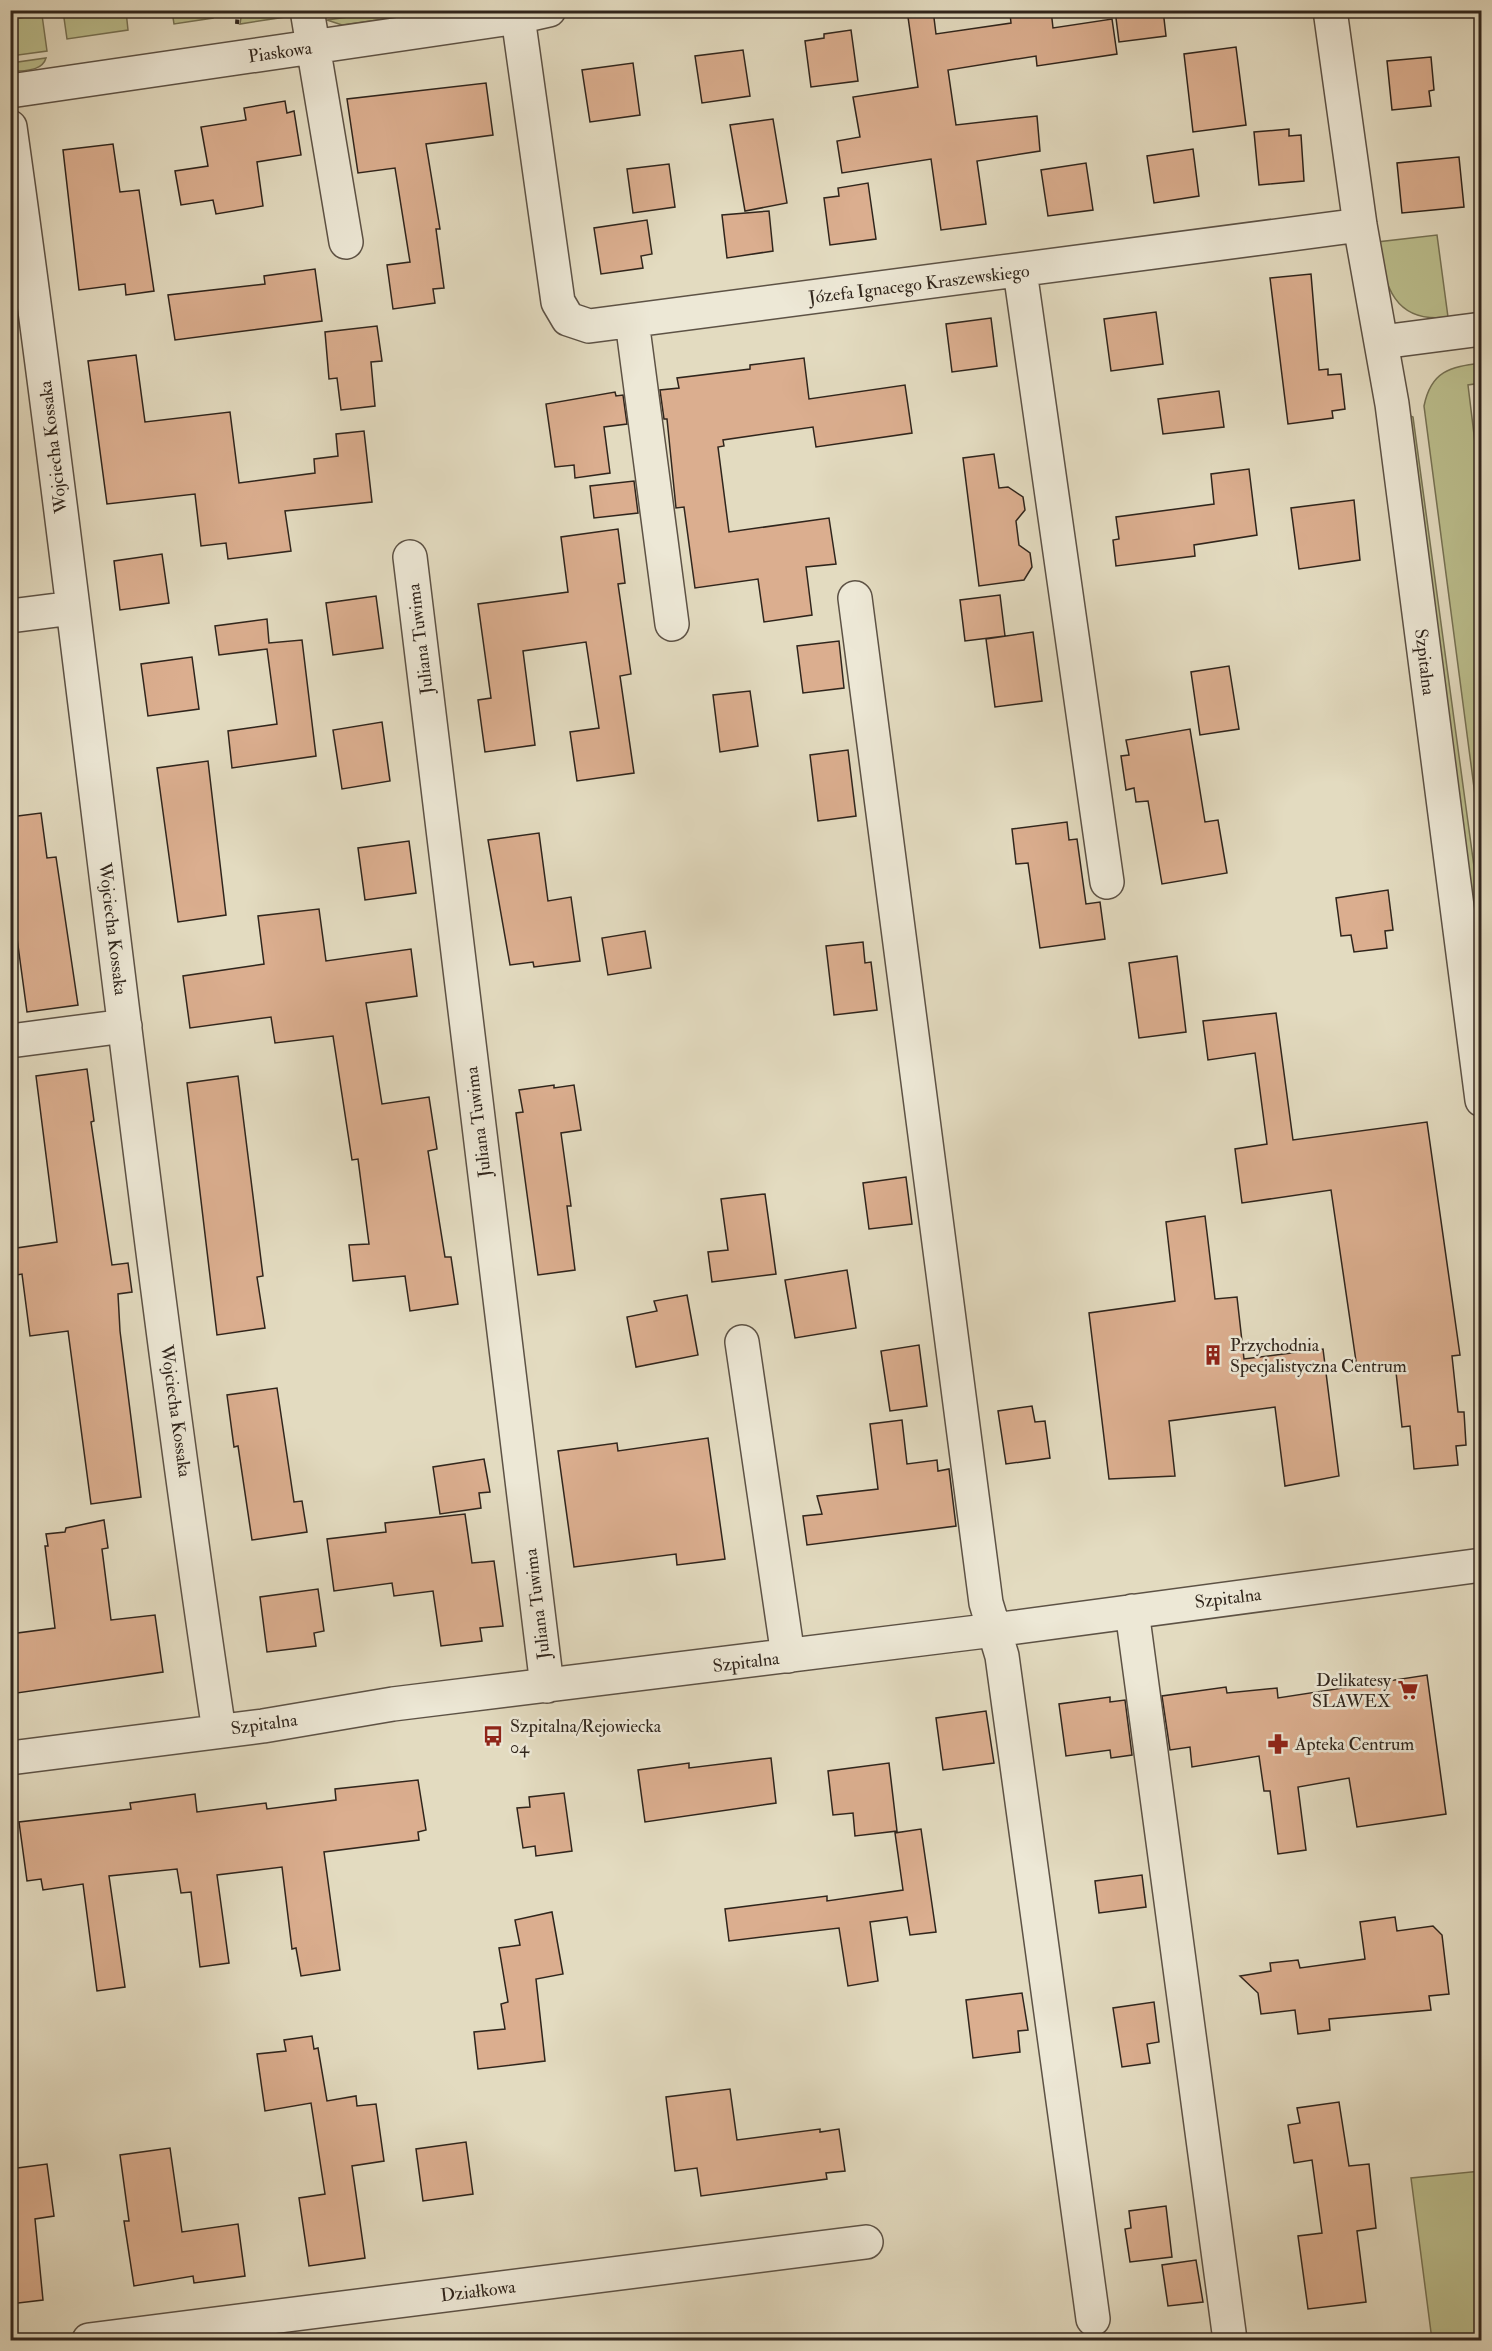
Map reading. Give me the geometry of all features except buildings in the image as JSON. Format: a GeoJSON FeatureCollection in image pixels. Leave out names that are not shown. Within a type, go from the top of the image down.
{"type":"FeatureCollection","features":[{"type":"Feature","properties":{"kind":"street"},"geometry":{"type":"LineString","coordinates":[[306,10],[346,242]]}},
{"type":"Feature","properties":{"kind":"street"},"geometry":{"type":"LineString","coordinates":[[1330,10],[1360,225]]}},
{"type":"Feature","properties":{"kind":"street","name":"Piaskowa"},"geometry":{"type":"LineString","coordinates":[[10,91],[534,14]]}},
{"type":"Feature","properties":{"kind":"street","name":"Józefa Ignacego Kraszewskiego"},"geometry":{"type":"LineString","coordinates":[[534,14],[558,302],[568,319],[589,326],[1360,225]]}},
{"type":"Feature","properties":{"kind":"street","name":"Wojciecha Kossaka"},"geometry":{"type":"LineString","coordinates":[[10,127],[41,349],[125,1026],[219,1731]]}},
{"type":"Feature","properties":{"kind":"street","name":"Szpitalna"},"geometry":{"type":"LineString","coordinates":[[1360,225],[1394,416],[1476,1006],[1482,1100]]}},
{"type":"Feature","properties":{"kind":"street"},"geometry":{"type":"LineString","coordinates":[[1020,271],[1107,882]]}},
{"type":"Feature","properties":{"kind":"street"},"geometry":{"type":"LineString","coordinates":[[632,321],[672,624]]}},
{"type":"Feature","properties":{"kind":"street"},"geometry":{"type":"LineString","coordinates":[[1382,342],[1482,329]]}},
{"type":"Feature","properties":{"kind":"street","name":"Juliana Tuwima"},"geometry":{"type":"LineString","coordinates":[[410,557],[546,1686]]}},
{"type":"Feature","properties":{"kind":"street"},"geometry":{"type":"LineString","coordinates":[[855,598],[986,1603],[1002,1656],[1093,2319]]}},
{"type":"Feature","properties":{"kind":"street"},"geometry":{"type":"LineString","coordinates":[[10,616],[73,608]]}},
{"type":"Feature","properties":{"kind":"street"},"geometry":{"type":"LineString","coordinates":[[10,1041],[125,1026]]}},
{"type":"Feature","properties":{"kind":"street"},"geometry":{"type":"LineString","coordinates":[[742,1342],[788,1656]]}},
{"type":"Feature","properties":{"kind":"street","name":"Szpitalna"},"geometry":{"type":"LineString","coordinates":[[10,1758],[219,1731],[393,1704],[994,1630],[1482,1565]]}},
{"type":"Feature","properties":{"kind":"street"},"geometry":{"type":"LineString","coordinates":[[1132,1611],[1230,2340]]}},
{"type":"Feature","properties":{"kind":"street","name":"Działkowa"},"geometry":{"type":"LineString","coordinates":[[88,2340],[866,2242]]}},
{"type":"Feature","properties":{"kind":"green space"},"geometry":{"type":"Polygon","coordinates":[[[285,10],[285,17],[240,24],[242,11],[285,10]]]}},
{"type":"Feature","properties":{"kind":"green space"},"geometry":{"type":"Polygon","coordinates":[[[63,11],[126,11],[128,30],[67,39],[63,11]]]}},
{"type":"Feature","properties":{"kind":"green space"},"geometry":{"type":"Polygon","coordinates":[[[172,11],[212,11],[213,18],[174,24],[172,11]]]}},
{"type":"Feature","properties":{"kind":"green space"},"geometry":{"type":"Polygon","coordinates":[[[391,11],[423,11],[420,14],[342,25],[327,20],[391,11]]]}},
{"type":"Feature","properties":{"kind":"green space"},"geometry":{"type":"Polygon","coordinates":[[[42,15],[47,51],[11,56],[11,19],[42,15]]]}},
{"type":"Feature","properties":{"kind":"green space"},"geometry":{"type":"Polygon","coordinates":[[[46,58],[41,66],[36,68],[11,72],[11,63],[46,58]]]}},
{"type":"Feature","properties":{"kind":"green space"},"geometry":{"type":"Polygon","coordinates":[[[1437,235],[1448,317],[1430,318],[1415,314],[1395,299],[1384,273],[1377,242],[1437,235]]]}},
{"type":"Feature","properties":{"kind":"green space"},"geometry":{"type":"Polygon","coordinates":[[[1481,363],[1481,383],[1468,385],[1477,459],[1482,459],[1481,841],[1424,406],[1427,394],[1437,378],[1451,369],[1481,363]]]}},
{"type":"Feature","properties":{"kind":"green space"},"geometry":{"type":"Polygon","coordinates":[[[1408,415],[1413,417],[1481,918],[1481,967],[1408,415]]]}},
{"type":"Feature","properties":{"kind":"green space"},"geometry":{"type":"Polygon","coordinates":[[[1481,2171],[1481,2340],[1432,2340],[1411,2178],[1481,2171]]]}},
{"type":"Feature","properties":{"kind":"place","name":"Przychodnia Specjalistyczna Centrum"},"geometry":{"type":"Point","coordinates":[1213,1355]}},
{"type":"Feature","properties":{"kind":"place","name":"Delikatesy SLAWEX"},"geometry":{"type":"Point","coordinates":[1408,1690]}},
{"type":"Feature","properties":{"kind":"place","name":"Szpitalna/Rejowiecka 04"},"geometry":{"type":"Point","coordinates":[493,1736]}},
{"type":"Feature","properties":{"kind":"place","name":"Apteka Centrum"},"geometry":{"type":"Point","coordinates":[1278,1744]}}]}
